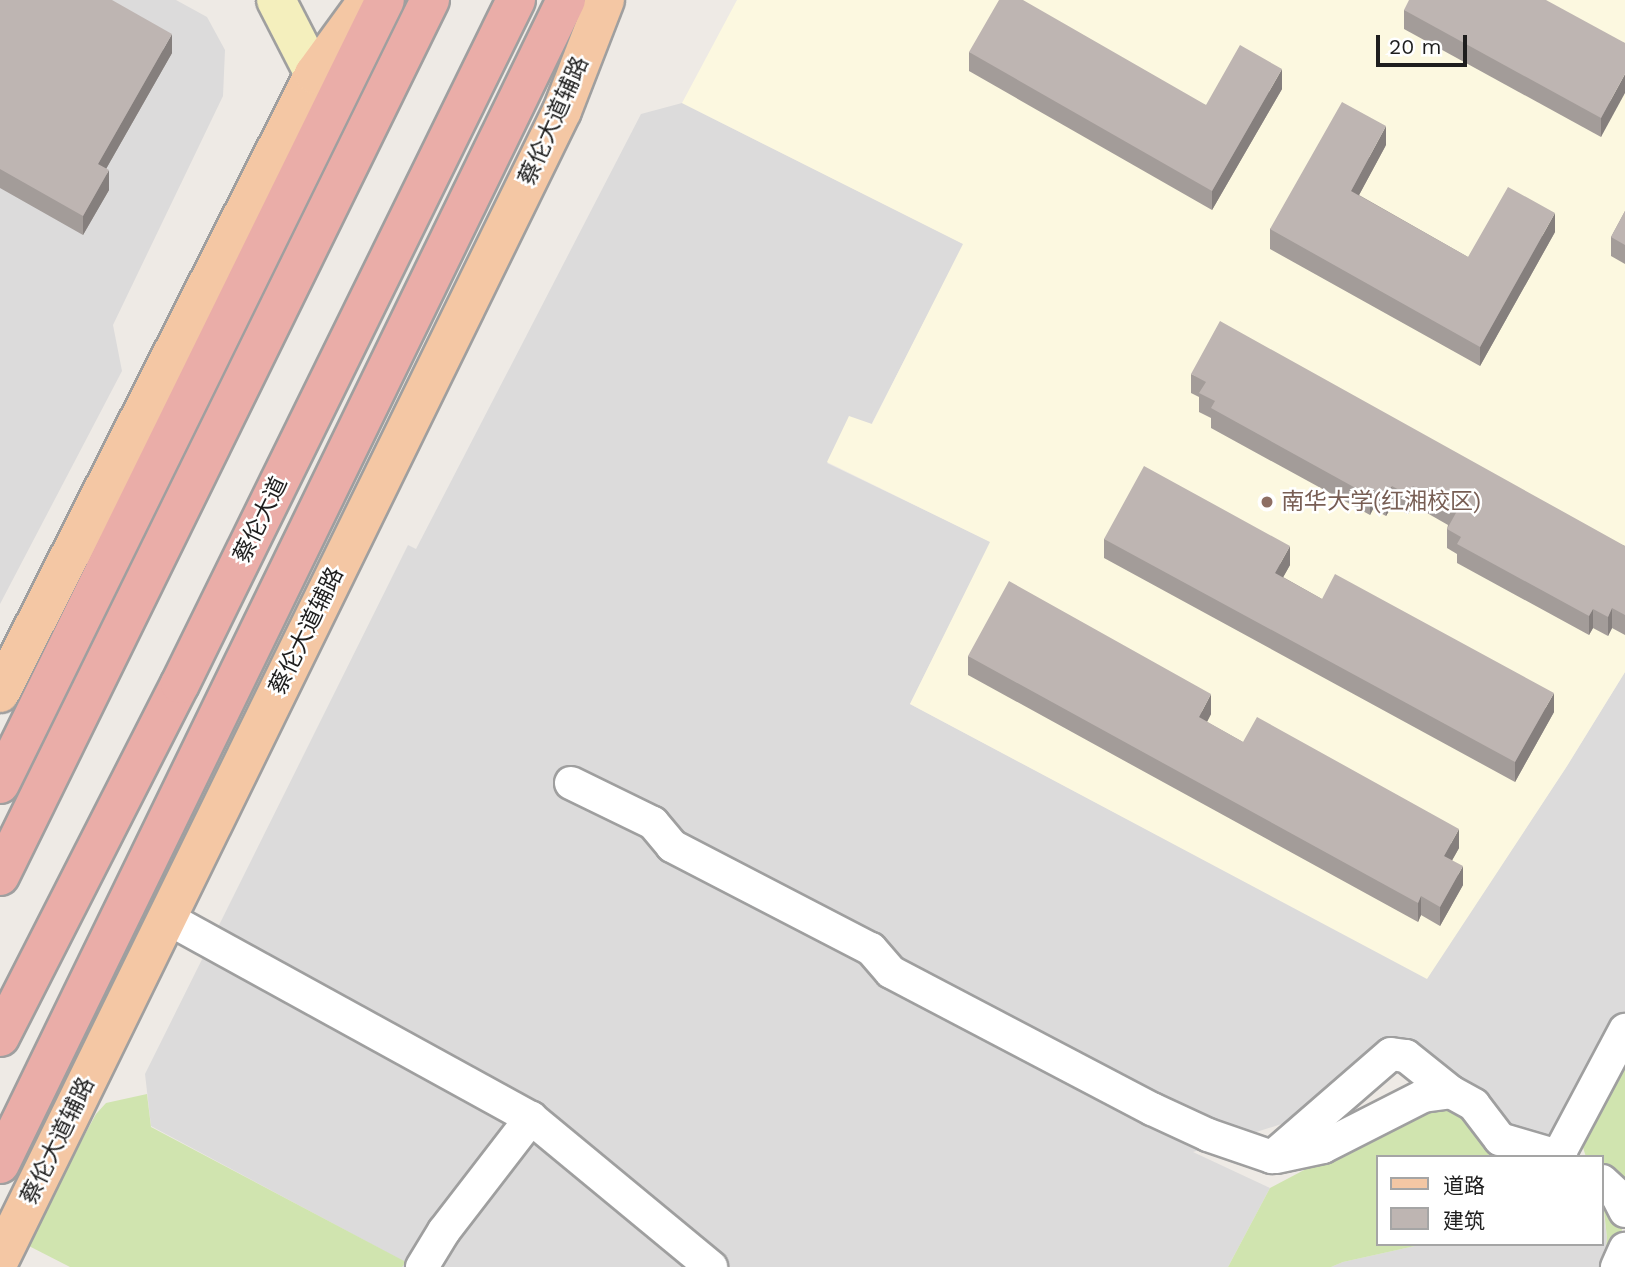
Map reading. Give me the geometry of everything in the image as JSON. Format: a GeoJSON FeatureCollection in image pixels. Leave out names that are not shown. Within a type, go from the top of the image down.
{"type":"FeatureCollection","features":[{"type":"Feature","properties":{"kind":"highway"},"geometry":{"type":"LineString","coordinates":[[0,784],[386,0]]}},
{"type":"Feature","properties":{"kind":"highway"},"geometry":{"type":"LineString","coordinates":[[0,876],[430,0]]}},
{"type":"Feature","properties":{"kind":"highway","name":"蔡伦大道"},"geometry":{"type":"LineString","coordinates":[[0,1037],[180,684],[516,0]]}},
{"type":"Feature","properties":{"kind":"highway"},"geometry":{"type":"LineString","coordinates":[[0,1164],[566,0]]}},
{"type":"Feature","properties":{"kind":"main road"},"geometry":{"type":"LineString","coordinates":[[276,0],[314,74]]}},
{"type":"Feature","properties":{"kind":"main road"},"geometry":{"type":"LineString","coordinates":[[0,694],[314,74],[368,0]]}},
{"type":"Feature","properties":{"kind":"main road","name":"蔡伦大道辅路"},"geometry":{"type":"LineString","coordinates":[[0,1259],[562,111],[605,0]]}},
{"type":"Feature","properties":{"kind":"street"},"geometry":{"type":"LineString","coordinates":[[572,783],[653,823],[672,846],[871,949],[891,972],[1152,1109],[1208,1135],[1272,1157],[1323,1147],[1423,1096],[1451,1092]]}},
{"type":"Feature","properties":{"kind":"street"},"geometry":{"type":"LineString","coordinates":[[167,918],[531,1118],[711,1267]]}},
{"type":"Feature","properties":{"kind":"street"},"geometry":{"type":"LineString","coordinates":[[1561,1155],[1625,1030]]}},
{"type":"Feature","properties":{"kind":"street"},"geometry":{"type":"LineString","coordinates":[[1272,1157],[1391,1054],[1406,1056],[1451,1092],[1474,1105],[1500,1139],[1556,1155]]}},
{"type":"Feature","properties":{"kind":"street"},"geometry":{"type":"LineString","coordinates":[[422,1267],[444,1231],[531,1118]]}},
{"type":"Feature","properties":{"kind":"street"},"geometry":{"type":"LineString","coordinates":[[1604,1183],[1617,1195],[1625,1211]]}},
{"type":"Feature","properties":{"kind":"street"},"geometry":{"type":"LineString","coordinates":[[1617,1267],[1625,1249]]}},
{"type":"Feature","properties":{"kind":"shaded area"},"geometry":{"type":"Polygon","coordinates":[[[0,0],[176,0],[207,17],[225,50],[223,96],[113,325],[122,371],[0,604],[0,0]]]}},
{"type":"Feature","properties":{"kind":"shaded area","name":"南华大学(红湘校区)"},"geometry":{"type":"Polygon","coordinates":[[[737,0],[1625,0],[1625,672],[1567,766],[1427,979],[910,704],[990,542],[827,462],[849,416],[872,424],[963,244],[682,103],[737,0]]]}},
{"type":"Feature","properties":{"kind":"shaded area"},"geometry":{"type":"Polygon","coordinates":[[[682,103],[964,244],[871,425],[827,463],[991,542],[910,704],[1427,978],[1567,766],[1625,672],[1625,1052],[1583,1127],[1526,1140],[1410,1042],[1291,1121],[1193,1152],[1270,1188],[1228,1267],[402,1267],[405,1262],[151,1126],[145,1074],[408,545],[416,549],[641,114],[682,103]]]}},
{"type":"Feature","properties":{"kind":"shaded area"},"geometry":{"type":"Polygon","coordinates":[[[1604,1214],[1607,1238],[1604,1267],[1331,1267],[1415,1246],[1604,1246],[1604,1214]]]}},
{"type":"Feature","properties":{"kind":"green space"},"geometry":{"type":"Polygon","coordinates":[[[1625,1052],[1625,1192],[1610,1170],[1604,1166],[1604,1155],[1585,1155],[1580,1138],[1625,1052]]]}},
{"type":"Feature","properties":{"kind":"green space"},"geometry":{"type":"Polygon","coordinates":[[[147,1094],[151,1127],[406,1262],[402,1267],[70,1267],[25,1244],[96,1114],[106,1103],[147,1094]]]}},
{"type":"Feature","properties":{"kind":"green space"},"geometry":{"type":"Polygon","coordinates":[[[1453,1100],[1531,1155],[1376,1155],[1376,1246],[1415,1246],[1331,1267],[1228,1267],[1270,1188],[1429,1104],[1453,1100]]]}},
{"type":"Feature","properties":{"kind":"green space"},"geometry":{"type":"Polygon","coordinates":[[[1604,1194],[1615,1204],[1622,1229],[1620,1242],[1604,1267],[1607,1238],[1604,1194]]]}},
{"type":"Feature","properties":{"kind":"building"},"geometry":{"type":"Polygon","coordinates":[[[0,0],[112,0],[172,34],[98,164],[109,170],[83,216],[0,169],[0,0]]]}},
{"type":"Feature","properties":{"kind":"building"},"geometry":{"type":"Polygon","coordinates":[[[999,0],[1023,0],[1206,105],[1240,45],[1282,69],[1212,191],[969,52],[999,0]]]}},
{"type":"Feature","properties":{"kind":"building"},"geometry":{"type":"Polygon","coordinates":[[[1409,0],[1546,0],[1625,43],[1625,74],[1601,118],[1404,10],[1409,0]]]}},
{"type":"Feature","properties":{"kind":"building"},"geometry":{"type":"Polygon","coordinates":[[[1342,102],[1386,126],[1351,191],[1468,257],[1508,187],[1555,213],[1480,347],[1270,229],[1342,102]]]}},
{"type":"Feature","properties":{"kind":"building"},"geometry":{"type":"Polygon","coordinates":[[[1625,211],[1625,245],[1611,237],[1625,211]]]}},
{"type":"Feature","properties":{"kind":"building"},"geometry":{"type":"Polygon","coordinates":[[[1220,321],[1625,546],[1625,615],[1612,608],[1608,617],[1593,609],[1589,616],[1457,544],[1461,537],[1447,529],[1457,511],[1413,486],[1408,495],[1392,486],[1386,497],[1373,490],[1370,496],[1211,408],[1215,401],[1199,393],[1206,382],[1191,374],[1220,321]]]}},
{"type":"Feature","properties":{"kind":"building"},"geometry":{"type":"Polygon","coordinates":[[[1144,466],[1290,546],[1275,573],[1322,599],[1335,574],[1554,693],[1515,762],[1104,539],[1144,466]]]}},
{"type":"Feature","properties":{"kind":"building"},"geometry":{"type":"Polygon","coordinates":[[[1009,581],[1211,694],[1199,717],[1243,742],[1257,717],[1459,829],[1444,856],[1463,866],[1440,907],[1421,896],[1418,903],[968,656],[1009,581]]]}},
{"type":"Feature","properties":{"kind":"place","name":"南华大学(红湘校区)"},"geometry":{"type":"Point","coordinates":[1267,502]}}]}
